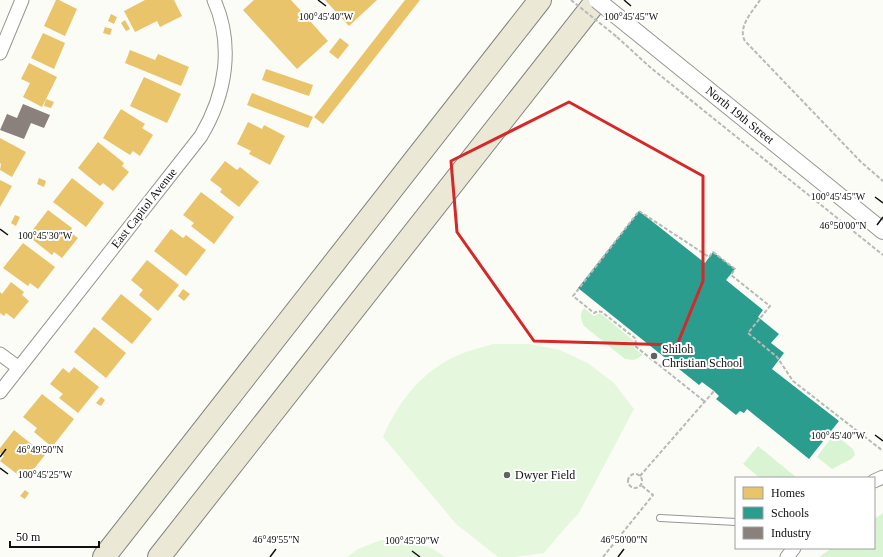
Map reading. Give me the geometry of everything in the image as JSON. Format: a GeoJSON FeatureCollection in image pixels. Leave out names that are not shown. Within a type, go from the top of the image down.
{"type":"FeatureCollection","features":[{"type":"Feature","properties":{"kind":"highway"},"geometry":{"type":"LineString","coordinates":[[104,557],[540,0]]}},
{"type":"Feature","properties":{"kind":"highway"},"geometry":{"type":"LineString","coordinates":[[159,557],[597,0]]}},
{"type":"Feature","properties":{"kind":"street"},"geometry":{"type":"LineString","coordinates":[[0,53],[22,0]]}},
{"type":"Feature","properties":{"kind":"street","name":"East Capitol Avenue"},"geometry":{"type":"LineString","coordinates":[[0,392],[201,136],[209,123],[224,80],[225,63],[224,30],[214,0]]}},
{"type":"Feature","properties":{"kind":"street","name":"North 19th Street"},"geometry":{"type":"LineString","coordinates":[[597,0],[623,31],[883,231]]}},
{"type":"Feature","properties":{"kind":"street"},"geometry":{"type":"LineString","coordinates":[[0,354],[19,368]]}},
{"type":"Feature","properties":{"kind":"lane"},"geometry":{"type":"LineString","coordinates":[[660,518],[735,522]]}},
{"type":"Feature","properties":{"kind":"path"},"geometry":{"type":"LineString","coordinates":[[571,0],[623,31],[647,65],[883,255]]}},
{"type":"Feature","properties":{"kind":"path"},"geometry":{"type":"LineString","coordinates":[[760,0],[742,28],[742,35],[745,41],[861,162],[883,181]]}},
{"type":"Feature","properties":{"kind":"path"},"geometry":{"type":"LineString","coordinates":[[704,401],[636,346],[636,339],[602,312],[598,311],[594,313],[572,296],[639,211],[709,257],[713,252],[735,269],[731,275],[770,306],[748,333],[778,357],[793,381],[883,452]]}},
{"type":"Feature","properties":{"kind":"path"},"geometry":{"type":"LineString","coordinates":[[640,476],[714,391]]}},
{"type":"Feature","properties":{"kind":"path"},"geometry":{"type":"LineString","coordinates":[[640,476],[636,474],[631,475],[628,478],[628,483],[630,487],[635,489],[641,485]]}},
{"type":"Feature","properties":{"kind":"path"},"geometry":{"type":"LineString","coordinates":[[640,476],[642,480],[641,485]]}},
{"type":"Feature","properties":{"kind":"path"},"geometry":{"type":"LineString","coordinates":[[603,557],[653,495],[641,485]]}},
{"type":"Feature","properties":{"kind":"highlighted area"},"geometry":{"type":"Polygon","coordinates":[[[569,102],[703,176],[703,281],[677,345],[534,341],[457,232],[451,161],[569,102]]]}},
{"type":"Feature","properties":{"kind":"green space"},"geometry":{"type":"Polygon","coordinates":[[[584,308],[594,316],[600,313],[634,341],[634,348],[643,355],[634,360],[625,359],[584,326],[581,312],[584,308]]]}},
{"type":"Feature","properties":{"kind":"green space","name":"Dwyer Field"},"geometry":{"type":"Polygon","coordinates":[[[493,344],[530,344],[560,350],[588,363],[614,383],[634,409],[579,513],[544,553],[515,557],[498,557],[456,524],[383,437],[397,409],[426,375],[451,358],[493,344]]]}},
{"type":"Feature","properties":{"kind":"green space"},"geometry":{"type":"Polygon","coordinates":[[[834,434],[853,449],[855,455],[851,459],[832,469],[817,457],[834,434]]]}},
{"type":"Feature","properties":{"kind":"green space"},"geometry":{"type":"Polygon","coordinates":[[[758,446],[796,477],[759,477],[743,464],[758,446]]]}},
{"type":"Feature","properties":{"kind":"green space"},"geometry":{"type":"Polygon","coordinates":[[[883,513],[883,557],[819,557],[831,549],[875,549],[875,518],[883,513]]]}},
{"type":"Feature","properties":{"kind":"green space"},"geometry":{"type":"Polygon","coordinates":[[[381,540],[415,542],[430,548],[445,557],[347,557],[358,549],[381,540]]]}},
{"type":"Feature","properties":{"kind":"building: Homes"},"geometry":{"type":"Polygon","coordinates":[[[56,0],[77,9],[65,36],[44,26],[56,0]]]}},
{"type":"Feature","properties":{"kind":"building: Homes"},"geometry":{"type":"Polygon","coordinates":[[[145,0],[174,0],[182,16],[160,27],[157,21],[135,32],[124,11],[145,0]]]}},
{"type":"Feature","properties":{"kind":"building: Homes"},"geometry":{"type":"Polygon","coordinates":[[[254,0],[291,0],[328,41],[297,69],[243,10],[254,0]]]}},
{"type":"Feature","properties":{"kind":"building: Homes"},"geometry":{"type":"Polygon","coordinates":[[[325,0],[377,0],[349,26],[325,0]]]}},
{"type":"Feature","properties":{"kind":"building: Homes"},"geometry":{"type":"Polygon","coordinates":[[[405,0],[420,0],[323,124],[314,117],[405,0]]]}},
{"type":"Feature","properties":{"kind":"building: Homes"},"geometry":{"type":"Polygon","coordinates":[[[111,14],[117,17],[114,24],[108,21],[111,14]]]}},
{"type":"Feature","properties":{"kind":"building: Homes"},"geometry":{"type":"Polygon","coordinates":[[[125,20],[130,29],[126,31],[121,23],[125,20]]]}},
{"type":"Feature","properties":{"kind":"building: Homes"},"geometry":{"type":"Polygon","coordinates":[[[105,27],[112,29],[110,35],[103,33],[105,27]]]}},
{"type":"Feature","properties":{"kind":"building: Homes"},"geometry":{"type":"Polygon","coordinates":[[[43,33],[65,43],[54,69],[31,58],[43,33]]]}},
{"type":"Feature","properties":{"kind":"building: Homes"},"geometry":{"type":"Polygon","coordinates":[[[340,38],[349,45],[338,59],[329,52],[340,38]]]}},
{"type":"Feature","properties":{"kind":"building: Homes"},"geometry":{"type":"Polygon","coordinates":[[[130,50],[155,60],[158,54],[189,67],[181,86],[125,63],[130,50]]]}},
{"type":"Feature","properties":{"kind":"building: Homes"},"geometry":{"type":"Polygon","coordinates":[[[29,63],[57,77],[42,107],[23,97],[30,83],[21,79],[29,63]]]}},
{"type":"Feature","properties":{"kind":"building: Homes"},"geometry":{"type":"Polygon","coordinates":[[[266,69],[313,85],[309,96],[262,80],[266,69]]]}},
{"type":"Feature","properties":{"kind":"building: Homes"},"geometry":{"type":"Polygon","coordinates":[[[144,77],[181,94],[167,123],[130,106],[144,77]]]}},
{"type":"Feature","properties":{"kind":"building: Homes"},"geometry":{"type":"Polygon","coordinates":[[[252,93],[313,117],[308,128],[247,105],[252,93]]]}},
{"type":"Feature","properties":{"kind":"building: Homes"},"geometry":{"type":"Polygon","coordinates":[[[46,99],[54,102],[51,108],[44,106],[46,99]]]}},
{"type":"Feature","properties":{"kind":"building: Homes"},"geometry":{"type":"Polygon","coordinates":[[[121,109],[145,124],[142,128],[153,135],[140,156],[133,151],[130,155],[103,138],[121,109]]]}},
{"type":"Feature","properties":{"kind":"building: Homes"},"geometry":{"type":"Polygon","coordinates":[[[248,122],[262,129],[264,125],[285,136],[270,165],[249,154],[251,151],[237,144],[248,122]]]}},
{"type":"Feature","properties":{"kind":"building: Homes"},"geometry":{"type":"Polygon","coordinates":[[[0,138],[26,152],[12,177],[0,170],[0,138]]]}},
{"type":"Feature","properties":{"kind":"building: Homes"},"geometry":{"type":"Polygon","coordinates":[[[98,142],[124,163],[122,166],[129,172],[113,191],[103,183],[100,186],[78,168],[98,142]]]}},
{"type":"Feature","properties":{"kind":"building: Homes"},"geometry":{"type":"Polygon","coordinates":[[[225,161],[237,170],[240,167],[259,182],[239,207],[220,192],[222,189],[210,180],[225,161]]]}},
{"type":"Feature","properties":{"kind":"building: Homes"},"geometry":{"type":"Polygon","coordinates":[[[39,178],[46,181],[44,187],[37,184],[39,178]]]}},
{"type":"Feature","properties":{"kind":"building: Homes"},"geometry":{"type":"Polygon","coordinates":[[[72,178],[104,203],[86,227],[53,202],[72,178]]]}},
{"type":"Feature","properties":{"kind":"building: Homes"},"geometry":{"type":"Polygon","coordinates":[[[0,180],[12,186],[0,207],[0,180]]]}},
{"type":"Feature","properties":{"kind":"building: Homes"},"geometry":{"type":"Polygon","coordinates":[[[201,192],[234,217],[214,244],[191,226],[194,223],[183,215],[201,192]]]}},
{"type":"Feature","properties":{"kind":"building: Homes"},"geometry":{"type":"Polygon","coordinates":[[[48,210],[72,228],[70,232],[78,238],[62,258],[54,252],[52,255],[28,236],[48,210]]]}},
{"type":"Feature","properties":{"kind":"building: Homes"},"geometry":{"type":"Polygon","coordinates":[[[15,215],[20,217],[16,226],[11,223],[15,215]]]}},
{"type":"Feature","properties":{"kind":"building: Homes"},"geometry":{"type":"Polygon","coordinates":[[[171,229],[183,238],[186,235],[206,250],[186,276],[154,251],[171,229]]]}},
{"type":"Feature","properties":{"kind":"building: Homes"},"geometry":{"type":"Polygon","coordinates":[[[23,243],[55,267],[38,289],[30,283],[28,286],[3,268],[23,243]]]}},
{"type":"Feature","properties":{"kind":"building: Homes"},"geometry":{"type":"Polygon","coordinates":[[[147,260],[179,285],[158,311],[139,295],[143,290],[131,280],[147,260]]]}},
{"type":"Feature","properties":{"kind":"building: Homes"},"geometry":{"type":"Polygon","coordinates":[[[11,282],[24,292],[22,295],[29,301],[14,319],[6,313],[4,316],[0,313],[0,292],[2,294],[11,282]]]}},
{"type":"Feature","properties":{"kind":"building: Homes"},"geometry":{"type":"Polygon","coordinates":[[[183,289],[190,294],[184,301],[178,296],[183,289]]]}},
{"type":"Feature","properties":{"kind":"building: Homes"},"geometry":{"type":"Polygon","coordinates":[[[121,294],[152,319],[132,344],[101,319],[121,294]]]}},
{"type":"Feature","properties":{"kind":"building: Homes"},"geometry":{"type":"Polygon","coordinates":[[[94,327],[126,353],[106,378],[74,352],[94,327]]]}},
{"type":"Feature","properties":{"kind":"building: Homes"},"geometry":{"type":"Polygon","coordinates":[[[74,367],[99,387],[78,413],[59,398],[63,394],[50,384],[63,368],[69,373],[74,367]]]}},
{"type":"Feature","properties":{"kind":"building: Homes"},"geometry":{"type":"Polygon","coordinates":[[[42,394],[74,419],[52,447],[34,432],[37,428],[23,417],[42,394]]]}},
{"type":"Feature","properties":{"kind":"building: Homes"},"geometry":{"type":"Polygon","coordinates":[[[101,397],[105,400],[101,406],[96,403],[101,397]]]}},
{"type":"Feature","properties":{"kind":"building: Homes"},"geometry":{"type":"Polygon","coordinates":[[[14,430],[45,455],[25,480],[0,461],[4,456],[0,453],[0,448],[14,430]]]}},
{"type":"Feature","properties":{"kind":"building: Homes"},"geometry":{"type":"Polygon","coordinates":[[[25,490],[29,493],[25,499],[20,496],[25,490]]]}},
{"type":"Feature","properties":{"kind":"building: Schools"},"geometry":{"type":"Polygon","coordinates":[[[639,211],[705,263],[713,252],[735,269],[726,280],[763,310],[758,317],[779,334],[771,343],[784,353],[772,369],[839,421],[809,459],[747,409],[744,413],[740,411],[736,415],[716,399],[719,396],[714,391],[702,382],[699,385],[578,288],[639,211]]]}},
{"type":"Feature","properties":{"kind":"building: Industry"},"geometry":{"type":"Polygon","coordinates":[[[23,104],[50,115],[44,128],[31,123],[24,139],[0,130],[7,114],[17,118],[23,104]]]}},
{"type":"Feature","properties":{"kind":"place","name":"Shiloh Christian School"},"geometry":{"type":"Point","coordinates":[654,356]}},
{"type":"Feature","properties":{"kind":"place","name":"Dwyer Field"},"geometry":{"type":"Point","coordinates":[507,475]}}]}
